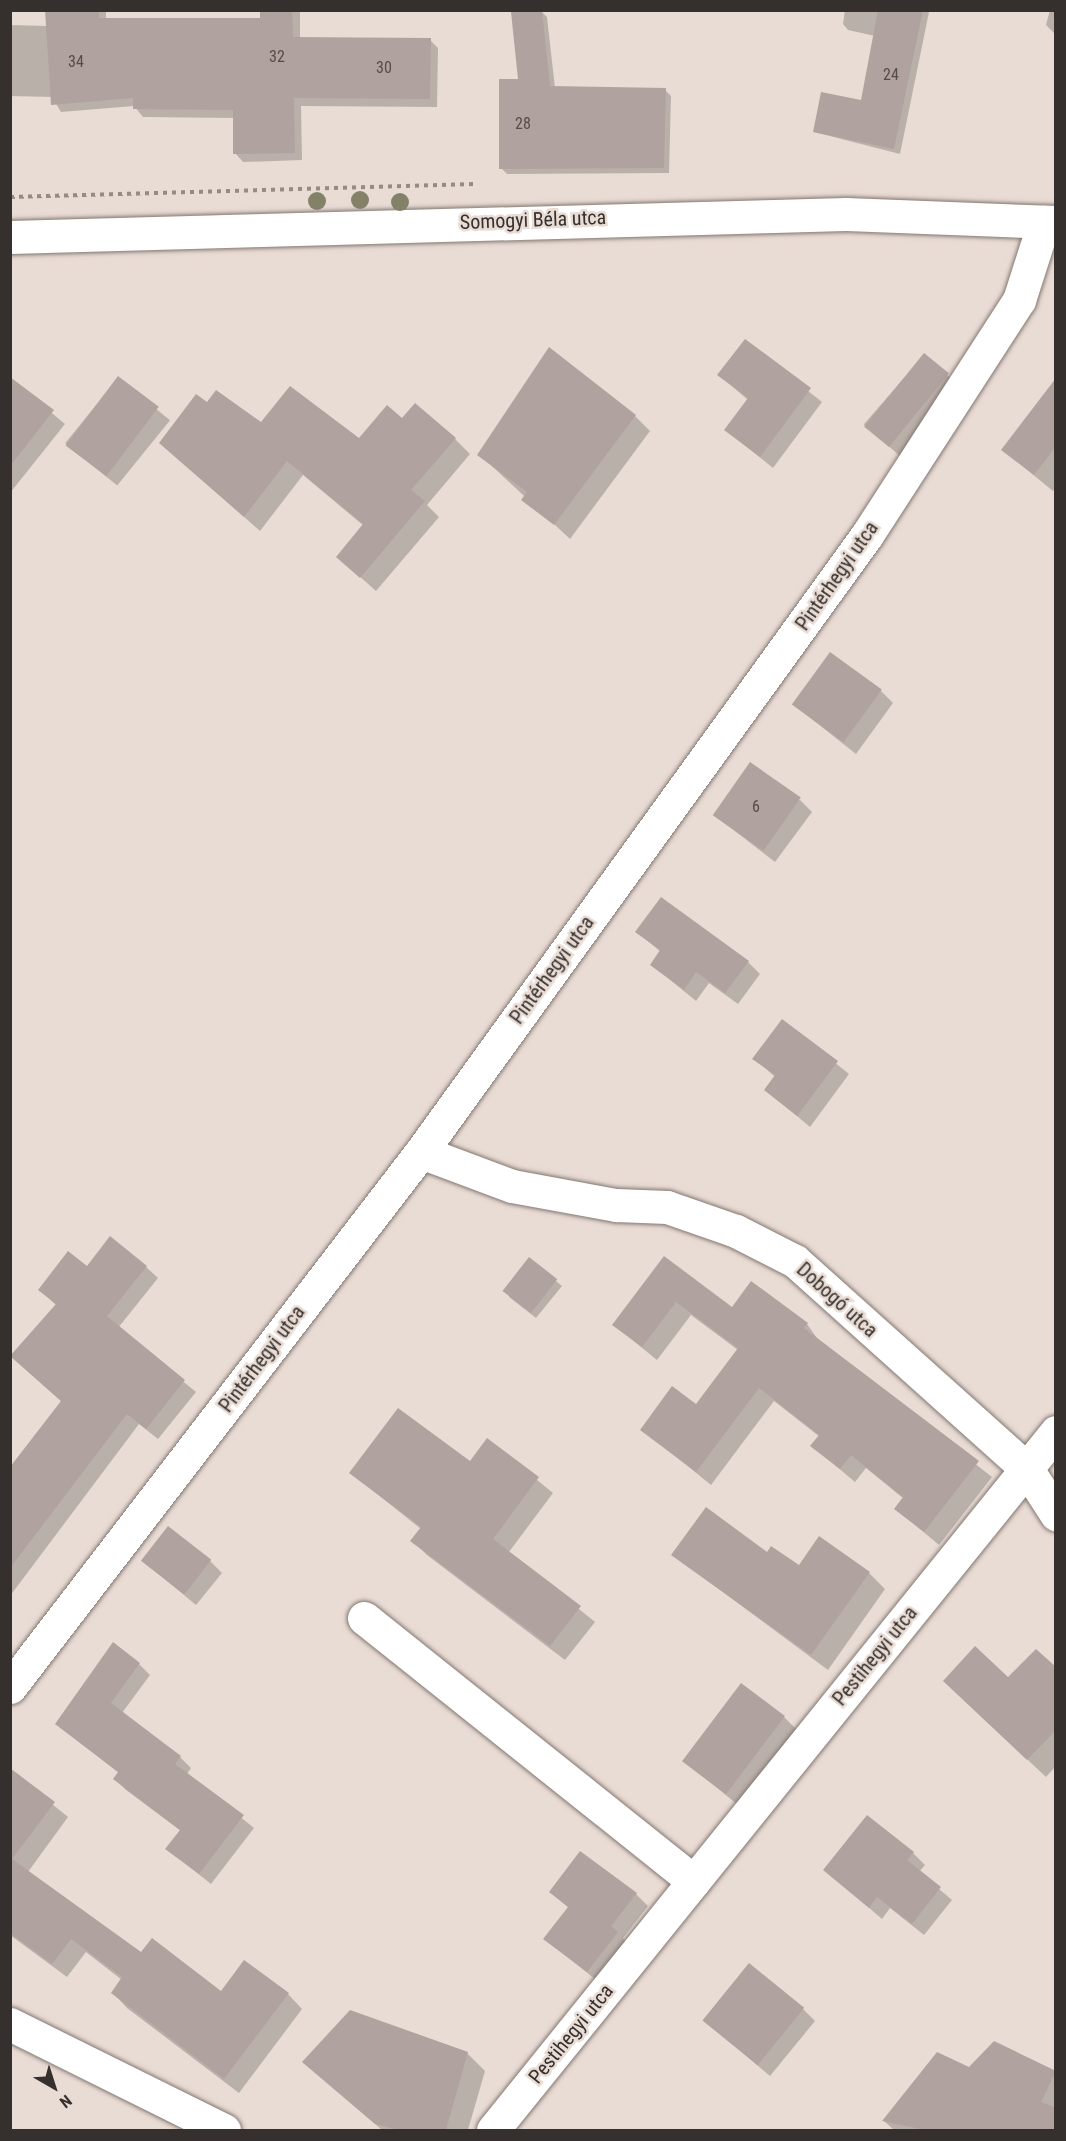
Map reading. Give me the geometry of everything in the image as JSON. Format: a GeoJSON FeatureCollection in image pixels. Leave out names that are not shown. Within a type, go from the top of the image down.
{"type":"FeatureCollection","features":[{"type":"Feature","properties":{"kind":"street","name":"Somogyi Béla utca"},"geometry":{"type":"LineString","coordinates":[[10,237],[788,215],[1050,222]]}},
{"type":"Feature","properties":{"kind":"street","name":"Pintérhegyi utca"},"geometry":{"type":"LineString","coordinates":[[10,1687],[421,1152],[867,535],[1019,300],[1050,222]]}},
{"type":"Feature","properties":{"kind":"street","name":"Dobogó utca"},"geometry":{"type":"LineString","coordinates":[[421,1152],[512,1186],[616,1205],[667,1207],[736,1231],[795,1261],[1026,1469],[1056,1514]]}},
{"type":"Feature","properties":{"kind":"street","name":"Pestihegyi utca"},"geometry":{"type":"LineString","coordinates":[[493,2130],[1056,1432]]}},
{"type":"Feature","properties":{"kind":"street"},"geometry":{"type":"LineString","coordinates":[[364,1618],[694,1881]]}},
{"type":"Feature","properties":{"kind":"street"},"geometry":{"type":"LineString","coordinates":[[10,2024],[224,2130]]}},
{"type":"Feature","properties":{"kind":"building"},"geometry":{"type":"Polygon","coordinates":[[[45,10],[99,10],[99,18],[260,18],[260,10],[292,10],[293,37],[431,38],[430,99],[294,98],[295,153],[233,154],[233,110],[133,109],[133,98],[51,105],[45,10]]]}},
{"type":"Feature","properties":{"kind":"building"},"geometry":{"type":"Polygon","coordinates":[[[542,10],[550,86],[666,88],[664,168],[499,169],[499,79],[518,79],[511,12],[542,10]]]}},
{"type":"Feature","properties":{"kind":"building"},"geometry":{"type":"Polygon","coordinates":[[[878,10],[923,10],[894,149],[813,132],[821,92],[861,100],[878,10]]]}},
{"type":"Feature","properties":{"kind":"building"},"geometry":{"type":"Polygon","coordinates":[[[745,339],[811,388],[760,457],[724,430],[748,398],[717,375],[745,339]]]}},
{"type":"Feature","properties":{"kind":"building"},"geometry":{"type":"Polygon","coordinates":[[[549,347],[636,415],[554,525],[521,500],[527,492],[477,455],[549,347]]]}},
{"type":"Feature","properties":{"kind":"building"},"geometry":{"type":"Polygon","coordinates":[[[924,353],[949,373],[889,447],[864,427],[924,353]]]}},
{"type":"Feature","properties":{"kind":"building"},"geometry":{"type":"Polygon","coordinates":[[[118,376],[159,407],[106,476],[66,445],[118,376]]]}},
{"type":"Feature","properties":{"kind":"building"},"geometry":{"type":"Polygon","coordinates":[[[10,377],[54,410],[10,466],[10,377]]]}},
{"type":"Feature","properties":{"kind":"building"},"geometry":{"type":"Polygon","coordinates":[[[1056,378],[1056,446],[1034,475],[1001,450],[1056,378]]]}},
{"type":"Feature","properties":{"kind":"building"},"geometry":{"type":"Polygon","coordinates":[[[290,386],[359,438],[387,405],[402,418],[415,403],[456,438],[411,490],[425,501],[360,578],[336,557],[363,524],[287,461],[244,517],[159,443],[196,394],[207,402],[216,390],[261,422],[290,386]]]}},
{"type":"Feature","properties":{"kind":"building"},"geometry":{"type":"Polygon","coordinates":[[[830,652],[882,690],[844,742],[792,705],[830,652]]]}},
{"type":"Feature","properties":{"kind":"building"},"geometry":{"type":"Polygon","coordinates":[[[750,762],[801,798],[764,851],[713,815],[750,762]]]}},
{"type":"Feature","properties":{"kind":"building"},"geometry":{"type":"Polygon","coordinates":[[[661,897],[749,961],[725,993],[696,972],[684,990],[650,965],[660,950],[635,932],[661,897]]]}},
{"type":"Feature","properties":{"kind":"building"},"geometry":{"type":"Polygon","coordinates":[[[782,1019],[838,1061],[797,1116],[764,1090],[775,1075],[752,1059],[782,1019]]]}},
{"type":"Feature","properties":{"kind":"building"},"geometry":{"type":"Polygon","coordinates":[[[110,1236],[147,1266],[107,1316],[185,1380],[146,1429],[127,1414],[10,1568],[10,1467],[61,1401],[10,1356],[56,1304],[38,1290],[68,1251],[87,1266],[110,1236]]]}},
{"type":"Feature","properties":{"kind":"building"},"geometry":{"type":"Polygon","coordinates":[[[664,1256],[732,1307],[751,1281],[808,1323],[804,1328],[979,1461],[924,1532],[894,1509],[903,1497],[851,1455],[840,1469],[810,1446],[819,1435],[759,1388],[696,1472],[640,1430],[672,1386],[696,1404],[738,1348],[676,1302],[642,1347],[612,1325],[664,1256]]]}},
{"type":"Feature","properties":{"kind":"building"},"geometry":{"type":"Polygon","coordinates":[[[529,1257],[557,1279],[531,1313],[503,1291],[529,1257]]]}},
{"type":"Feature","properties":{"kind":"building"},"geometry":{"type":"Polygon","coordinates":[[[398,1408],[470,1461],[487,1438],[539,1477],[493,1539],[581,1606],[550,1646],[410,1541],[421,1527],[349,1473],[398,1408]]]}},
{"type":"Feature","properties":{"kind":"building"},"geometry":{"type":"Polygon","coordinates":[[[706,1507],[767,1552],[771,1546],[799,1565],[819,1536],[870,1572],[811,1655],[671,1555],[706,1507]]]}},
{"type":"Feature","properties":{"kind":"building"},"geometry":{"type":"Polygon","coordinates":[[[168,1526],[211,1560],[184,1595],[141,1561],[168,1526]]]}},
{"type":"Feature","properties":{"kind":"building"},"geometry":{"type":"Polygon","coordinates":[[[113,1642],[140,1663],[111,1703],[181,1756],[175,1764],[244,1815],[199,1874],[165,1849],[180,1830],[113,1779],[118,1772],[55,1724],[113,1642]]]}},
{"type":"Feature","properties":{"kind":"building"},"geometry":{"type":"Polygon","coordinates":[[[975,1646],[1008,1677],[1036,1649],[1056,1667],[1056,1730],[1027,1760],[943,1681],[975,1646]]]}},
{"type":"Feature","properties":{"kind":"building"},"geometry":{"type":"Polygon","coordinates":[[[741,1683],[785,1716],[726,1794],[682,1761],[741,1683]]]}},
{"type":"Feature","properties":{"kind":"building"},"geometry":{"type":"Polygon","coordinates":[[[10,1768],[55,1802],[12,1859],[141,1952],[152,1938],[221,1991],[244,1960],[289,1993],[224,2079],[111,1993],[122,1977],[71,1939],[52,1964],[10,1933],[10,1768]]]}},
{"type":"Feature","properties":{"kind":"building"},"geometry":{"type":"Polygon","coordinates":[[[867,1815],[914,1852],[907,1860],[941,1887],[912,1924],[877,1897],[869,1908],[823,1870],[867,1815]]]}},
{"type":"Feature","properties":{"kind":"building"},"geometry":{"type":"Polygon","coordinates":[[[580,1851],[637,1893],[611,1926],[618,1932],[587,1972],[543,1939],[568,1907],[549,1892],[580,1851]]]}},
{"type":"Feature","properties":{"kind":"building"},"geometry":{"type":"Polygon","coordinates":[[[749,1963],[804,2008],[758,2065],[702,2021],[749,1963]]]}},
{"type":"Feature","properties":{"kind":"building"},"geometry":{"type":"Polygon","coordinates":[[[350,2010],[468,2052],[446,2130],[399,2130],[375,2124],[302,2062],[350,2010]]]}},
{"type":"Feature","properties":{"kind":"building"},"geometry":{"type":"Polygon","coordinates":[[[994,2041],[1056,2071],[1041,2102],[1056,2108],[1056,2130],[925,2130],[882,2121],[937,2052],[969,2067],[994,2041]]]}}]}
